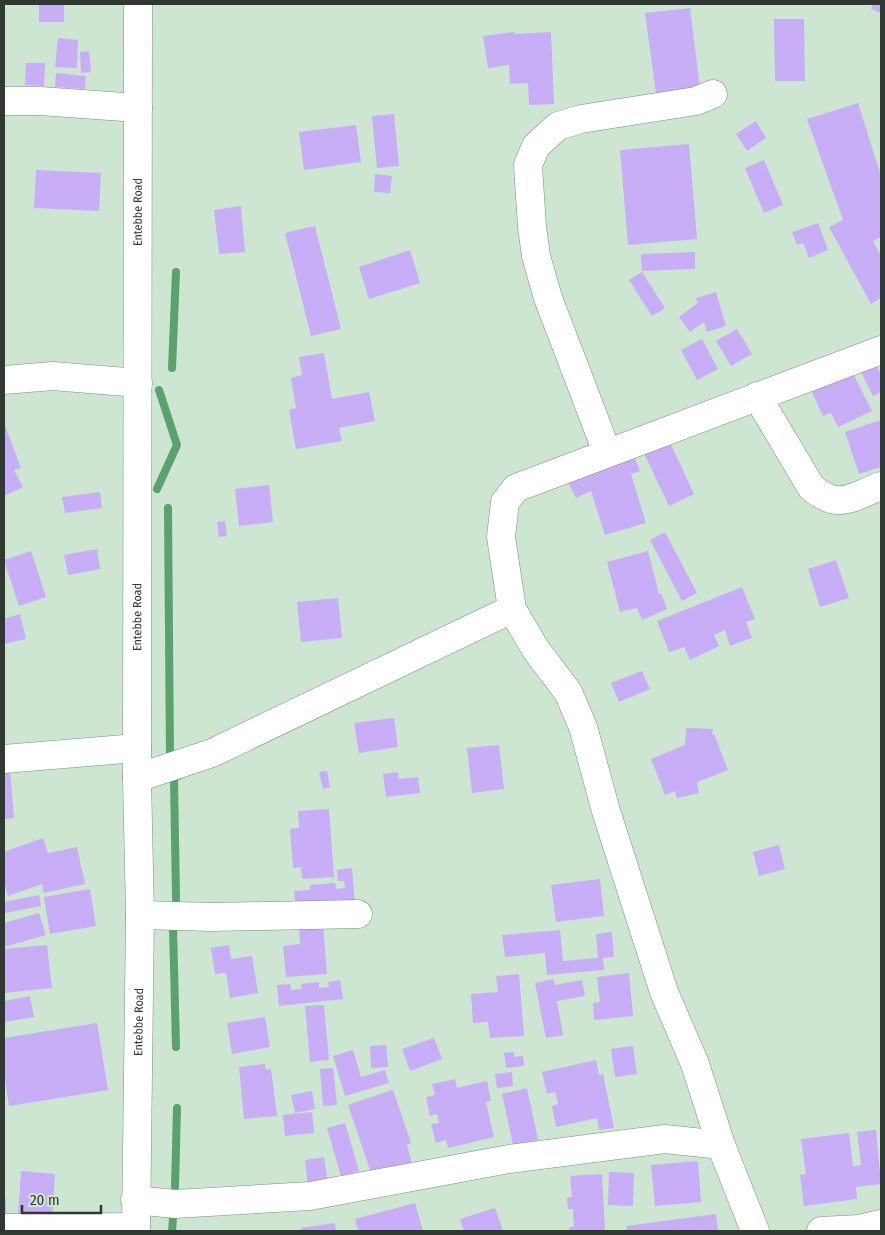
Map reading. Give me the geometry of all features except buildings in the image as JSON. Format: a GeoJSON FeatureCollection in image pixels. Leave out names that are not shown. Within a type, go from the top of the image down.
{"type":"FeatureCollection","features":[{"type":"Feature","properties":{"kind":"street","name":"Entebbe Road"},"geometry":{"type":"LineString","coordinates":[[135,1229],[140,915],[137,778],[138,4]]}},
{"type":"Feature","properties":{"kind":"street"},"geometry":{"type":"LineString","coordinates":[[607,452],[548,298],[541,273],[532,227],[528,165],[536,146],[558,126],[581,119],[696,101],[713,94]]}},
{"type":"Feature","properties":{"kind":"street"},"geometry":{"type":"LineString","coordinates":[[4,101],[40,100],[138,108]]}},
{"type":"Feature","properties":{"kind":"street"},"geometry":{"type":"LineString","coordinates":[[755,1231],[721,1145],[695,1064],[664,992],[632,896],[583,727],[568,692],[536,650],[512,608],[501,538],[505,502],[516,488],[881,350]]}},
{"type":"Feature","properties":{"kind":"street"},"geometry":{"type":"LineString","coordinates":[[4,380],[53,376],[138,383]]}},
{"type":"Feature","properties":{"kind":"street"},"geometry":{"type":"LineString","coordinates":[[757,396],[811,487],[821,496],[839,501],[881,486]]}},
{"type":"Feature","properties":{"kind":"street"},"geometry":{"type":"LineString","coordinates":[[137,778],[212,753],[512,608]]}},
{"type":"Feature","properties":{"kind":"street"},"geometry":{"type":"LineString","coordinates":[[4,759],[137,748]]}},
{"type":"Feature","properties":{"kind":"street"},"geometry":{"type":"LineString","coordinates":[[140,915],[212,917],[358,914]]}},
{"type":"Feature","properties":{"kind":"street"},"geometry":{"type":"LineString","coordinates":[[135,1200],[176,1204],[310,1196],[509,1159],[665,1139],[721,1145]]}},
{"type":"Feature","properties":{"kind":"street"},"geometry":{"type":"LineString","coordinates":[[821,1231],[859,1229],[881,1224]]}},
{"type":"Feature","properties":{"kind":"street"},"geometry":{"type":"LineString","coordinates":[[4,1228],[135,1229]]}},
{"type":"Feature","properties":{"kind":"waterway"},"geometry":{"type":"LineString","coordinates":[[172,368],[176,272]]}},
{"type":"Feature","properties":{"kind":"waterway"},"geometry":{"type":"LineString","coordinates":[[157,489],[177,445],[159,390]]}},
{"type":"Feature","properties":{"kind":"waterway"},"geometry":{"type":"LineString","coordinates":[[168,508],[170,757],[174,756]]}},
{"type":"Feature","properties":{"kind":"waterway"},"geometry":{"type":"LineString","coordinates":[[176,899],[174,778],[180,775]]}},
{"type":"Feature","properties":{"kind":"waterway"},"geometry":{"type":"LineString","coordinates":[[173,926],[176,1047]]}},
{"type":"Feature","properties":{"kind":"waterway"},"geometry":{"type":"LineString","coordinates":[[175,1187],[177,1108]]}},
{"type":"Feature","properties":{"kind":"waterway"},"geometry":{"type":"LineString","coordinates":[[172,1231],[173,1218]]}}]}
